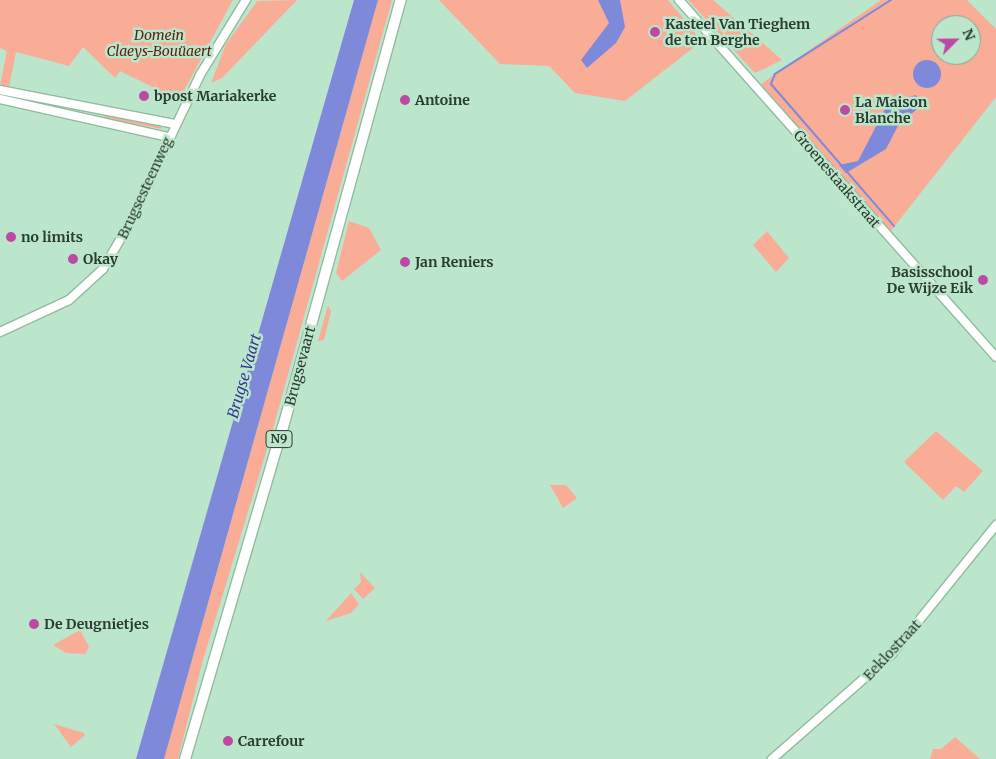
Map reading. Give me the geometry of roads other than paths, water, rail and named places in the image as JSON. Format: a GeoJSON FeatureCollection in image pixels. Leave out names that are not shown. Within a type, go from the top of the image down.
{"type":"FeatureCollection","features":[{"type":"Feature","properties":{"kind":"main road","name":"Brugsevaart"},"geometry":{"type":"LineString","coordinates":[[185,759],[281,434],[401,0]]}},
{"type":"Feature","properties":{"kind":"street","name":"Brugsesteenweg"},"geometry":{"type":"LineString","coordinates":[[0,332],[68,300],[103,269],[128,226],[175,124],[246,0]]}},
{"type":"Feature","properties":{"kind":"street","name":"Groenestaakstraat"},"geometry":{"type":"LineString","coordinates":[[679,0],[996,357]]}},
{"type":"Feature","properties":{"kind":"street"},"geometry":{"type":"LineString","coordinates":[[0,90],[175,124]]}},
{"type":"Feature","properties":{"kind":"street"},"geometry":{"type":"LineString","coordinates":[[0,99],[169,137]]}},
{"type":"Feature","properties":{"kind":"street","name":"Eeklostraat"},"geometry":{"type":"LineString","coordinates":[[772,759],[892,654],[996,525]]}},
{"type":"Feature","properties":{"kind":"water"},"geometry":{"type":"Polygon","coordinates":[[[354,0],[378,0],[164,759],[136,759],[354,0]]]}},
{"type":"Feature","properties":{"kind":"water"},"geometry":{"type":"Polygon","coordinates":[[[598,0],[620,0],[625,27],[616,43],[587,68],[581,60],[609,23],[598,0]]]}},
{"type":"Feature","properties":{"kind":"water"},"geometry":{"type":"Polygon","coordinates":[[[922,61],[931,61],[931,65],[938,65],[940,69],[940,79],[932,87],[922,87],[914,79],[914,69],[922,61]]]}},
{"type":"Feature","properties":{"kind":"water"},"geometry":{"type":"Polygon","coordinates":[[[915,95],[924,101],[922,105],[899,124],[886,149],[846,173],[839,165],[858,161],[885,109],[915,95]]]}},
{"type":"Feature","properties":{"kind":"waterway"},"geometry":{"type":"LineString","coordinates":[[891,0],[775,74],[771,84],[894,226]]}},
{"type":"Feature","properties":{"kind":"place","name":"Kasteel Van Tieghem de ten Berghe"},"geometry":{"type":"Point","coordinates":[655,32]}},
{"type":"Feature","properties":{"kind":"place","name":"bpost Mariakerke"},"geometry":{"type":"Point","coordinates":[144,96]}},
{"type":"Feature","properties":{"kind":"place","name":"Antoine"},"geometry":{"type":"Point","coordinates":[405,100]}},
{"type":"Feature","properties":{"kind":"place","name":"La Maison Blanche"},"geometry":{"type":"Point","coordinates":[845,110]}},
{"type":"Feature","properties":{"kind":"place","name":"no limits"},"geometry":{"type":"Point","coordinates":[11,237]}},
{"type":"Feature","properties":{"kind":"place","name":"Okay"},"geometry":{"type":"Point","coordinates":[73,259]}},
{"type":"Feature","properties":{"kind":"place","name":"Jan Reniers"},"geometry":{"type":"Point","coordinates":[405,262]}},
{"type":"Feature","properties":{"kind":"place","name":"Basisschool De Wijze Eik"},"geometry":{"type":"Point","coordinates":[983,280]}},
{"type":"Feature","properties":{"kind":"place","name":"De Deugnietjes"},"geometry":{"type":"Point","coordinates":[34,624]}},
{"type":"Feature","properties":{"kind":"place","name":"Carrefour"},"geometry":{"type":"Point","coordinates":[228,741]}},
{"type":"Feature","properties":{"kind":"park label","name":"Domein Claeys-Bouüaert"},"geometry":{"type":"Point","coordinates":[159,43]}},
{"type":"Feature","properties":{"kind":"water label","name":"Brugse Vaart"},"geometry":{"type":"Point","coordinates":[244,376]}}]}
